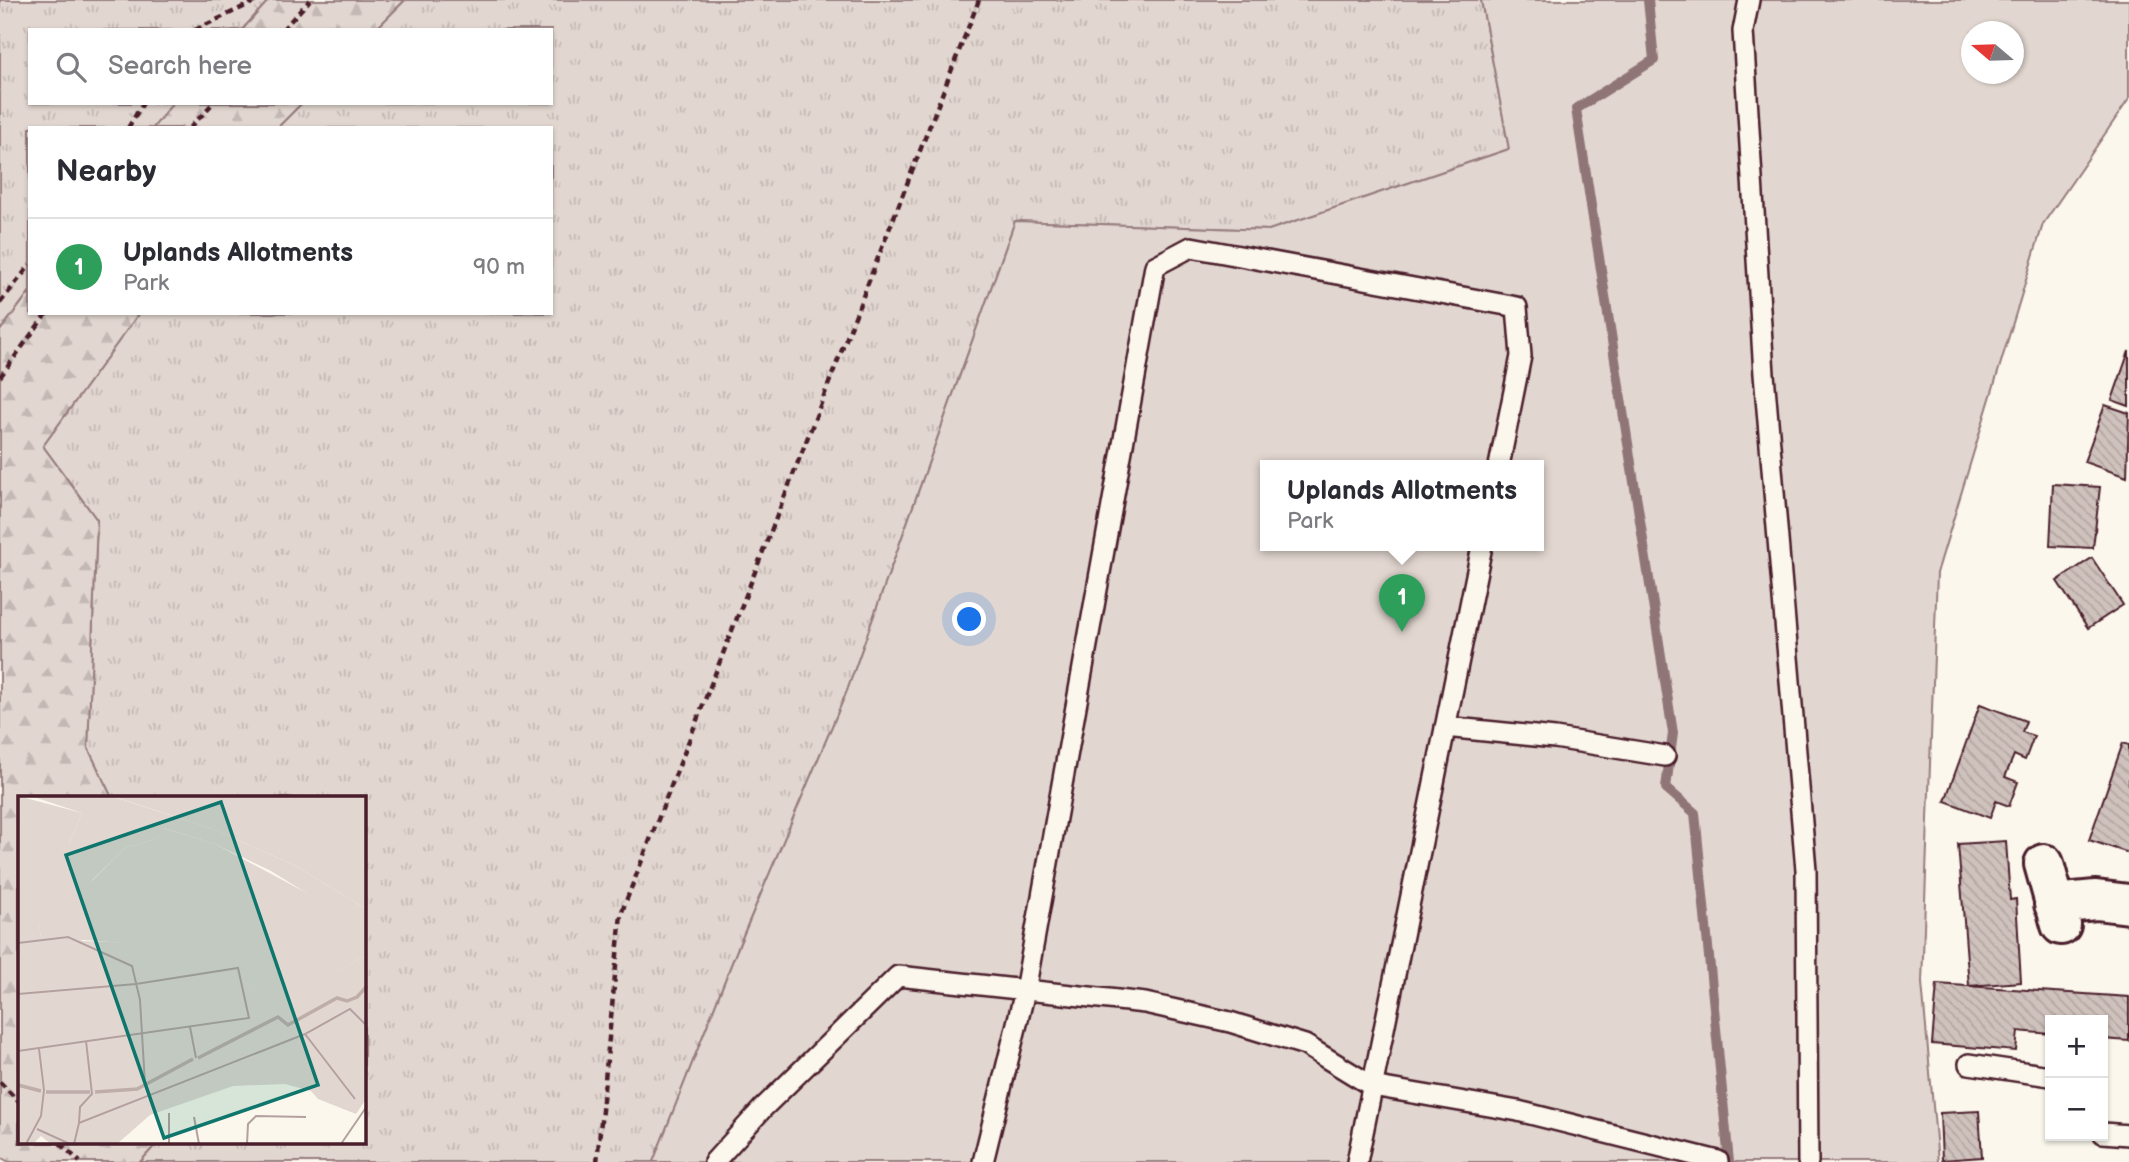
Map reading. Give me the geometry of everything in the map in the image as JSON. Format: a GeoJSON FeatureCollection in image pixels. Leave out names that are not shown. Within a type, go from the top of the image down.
{"type":"FeatureCollection","features":[{"type":"Feature","properties":{"kind":"street"},"geometry":{"type":"LineString","coordinates":[[2044,864],[2057,914],[2096,901],[2129,904]]}},
{"type":"Feature","properties":{"kind":"lane"},"geometry":{"type":"LineString","coordinates":[[1749,0],[1743,31],[1764,374],[1806,870],[1808,1162]]}},
{"type":"Feature","properties":{"kind":"lane"},"geometry":{"type":"LineString","coordinates":[[983,1162],[1025,991],[1156,266],[1191,247],[1517,307],[1521,356],[1500,460]]}},
{"type":"Feature","properties":{"kind":"lane"},"geometry":{"type":"LineString","coordinates":[[1357,1162],[1481,551]]}},
{"type":"Feature","properties":{"kind":"lane"},"geometry":{"type":"LineString","coordinates":[[1445,727],[1555,738],[1665,756]]}},
{"type":"Feature","properties":{"kind":"lane"},"geometry":{"type":"LineString","coordinates":[[714,1162],[763,1108],[898,976],[1145,1003],[1230,1023],[1306,1045],[1372,1086],[1518,1111],[1718,1161]]}},
{"type":"Feature","properties":{"kind":"lane"},"geometry":{"type":"LineString","coordinates":[[1969,1063],[2045,1075]]}},
{"type":"Feature","properties":{"kind":"lane"},"geometry":{"type":"LineString","coordinates":[[2108,1133],[2129,1135]]}},
{"type":"Feature","properties":{"kind":"path"},"geometry":{"type":"LineString","coordinates":[[199,28],[257,0]]}},
{"type":"Feature","properties":{"kind":"path"},"geometry":{"type":"LineString","coordinates":[[284,28],[310,0]]}},
{"type":"Feature","properties":{"kind":"path"},"geometry":{"type":"LineString","coordinates":[[597,1162],[621,914],[979,0]]}},
{"type":"Feature","properties":{"kind":"path"},"geometry":{"type":"LineString","coordinates":[[129,126],[142,105]]}},
{"type":"Feature","properties":{"kind":"path"},"geometry":{"type":"LineString","coordinates":[[192,126],[211,105]]}},
{"type":"Feature","properties":{"kind":"path"},"geometry":{"type":"LineString","coordinates":[[0,303],[28,268]]}},
{"type":"Feature","properties":{"kind":"path"},"geometry":{"type":"LineString","coordinates":[[0,377],[46,315]]}},
{"type":"Feature","properties":{"kind":"path"},"geometry":{"type":"LineString","coordinates":[[0,1083],[18,1101]]}},
{"type":"Feature","properties":{"kind":"path"},"geometry":{"type":"LineString","coordinates":[[61,1144],[80,1162]]}},
{"type":"Feature","properties":{"kind":"green space"},"geometry":{"type":"Polygon","coordinates":[[[0,0],[269,0],[244,28],[28,28],[28,105],[171,105],[155,126],[28,126],[28,294],[0,331],[0,0]]]}},
{"type":"Feature","properties":{"kind":"green space"},"geometry":{"type":"Polygon","coordinates":[[[269,0],[405,0],[377,28],[244,28],[269,0]]]}},
{"type":"Feature","properties":{"kind":"green space"},"geometry":{"type":"Polygon","coordinates":[[[405,0],[1481,0],[1509,149],[1269,230],[1015,221],[847,691],[737,950],[653,1162],[140,1162],[156,1144],[366,1144],[366,796],[111,796],[88,748],[97,520],[43,446],[138,315],[553,315],[553,126],[279,126],[300,105],[553,105],[553,28],[377,28],[405,0]]]}},
{"type":"Feature","properties":{"kind":"green space"},"geometry":{"type":"Polygon","coordinates":[[[1481,0],[2129,0],[2129,99],[2043,224],[1937,573],[1922,983],[1938,1162],[653,1162],[737,950],[847,691],[1015,221],[1269,230],[1509,149],[1481,0]]]}},
{"type":"Feature","properties":{"kind":"green space"},"geometry":{"type":"Polygon","coordinates":[[[171,105],[300,105],[279,126],[155,126],[171,105]]]}},
{"type":"Feature","properties":{"kind":"green space"},"geometry":{"type":"Polygon","coordinates":[[[28,295],[28,315],[138,315],[43,446],[97,520],[88,748],[111,796],[18,796],[18,1144],[156,1144],[140,1162],[9,1162],[0,1157],[0,331],[28,295]]]}},
{"type":"Feature","properties":{"kind":"building"},"geometry":{"type":"Polygon","coordinates":[[[2129,351],[2129,406],[2112,400],[2129,351]]]}},
{"type":"Feature","properties":{"kind":"building"},"geometry":{"type":"Polygon","coordinates":[[[2105,405],[2129,413],[2127,477],[2084,462],[2105,405]]]}},
{"type":"Feature","properties":{"kind":"building"},"geometry":{"type":"Polygon","coordinates":[[[2053,484],[2100,487],[2093,548],[2050,546],[2053,484]]]}},
{"type":"Feature","properties":{"kind":"building"},"geometry":{"type":"Polygon","coordinates":[[[2092,558],[2123,605],[2088,628],[2057,581],[2092,558]]]}},
{"type":"Feature","properties":{"kind":"building"},"geometry":{"type":"Polygon","coordinates":[[[1980,704],[2026,721],[2022,732],[2034,736],[2025,760],[2014,755],[2005,777],[2018,782],[2009,806],[1996,801],[1990,818],[1945,801],[1980,704]]]}},
{"type":"Feature","properties":{"kind":"building"},"geometry":{"type":"Polygon","coordinates":[[[2123,743],[2129,745],[2129,853],[2089,840],[2123,743]]]}},
{"type":"Feature","properties":{"kind":"building"},"geometry":{"type":"Polygon","coordinates":[[[2006,841],[2010,900],[2016,899],[2021,982],[1969,986],[1958,844],[2006,841]]]}},
{"type":"Feature","properties":{"kind":"building"},"geometry":{"type":"Polygon","coordinates":[[[1937,984],[2129,997],[2129,1041],[2108,1039],[2108,1015],[2045,1015],[2045,1034],[2018,1031],[2016,1051],[1932,1044],[1937,984]]]}},
{"type":"Feature","properties":{"kind":"building"},"geometry":{"type":"Polygon","coordinates":[[[1979,1111],[1982,1157],[1942,1160],[1940,1113],[1979,1111]]]}},
{"type":"Feature","properties":{"kind":"waterway"},"geometry":{"type":"LineString","coordinates":[[1648,0],[1654,60],[1576,109],[1673,733],[1666,788],[1695,813],[1729,1162]]}},
{"type":"Feature","properties":{"kind":"place","name":"Uplands Allotments"},"geometry":{"type":"Point","coordinates":[1402,632]}}]}
